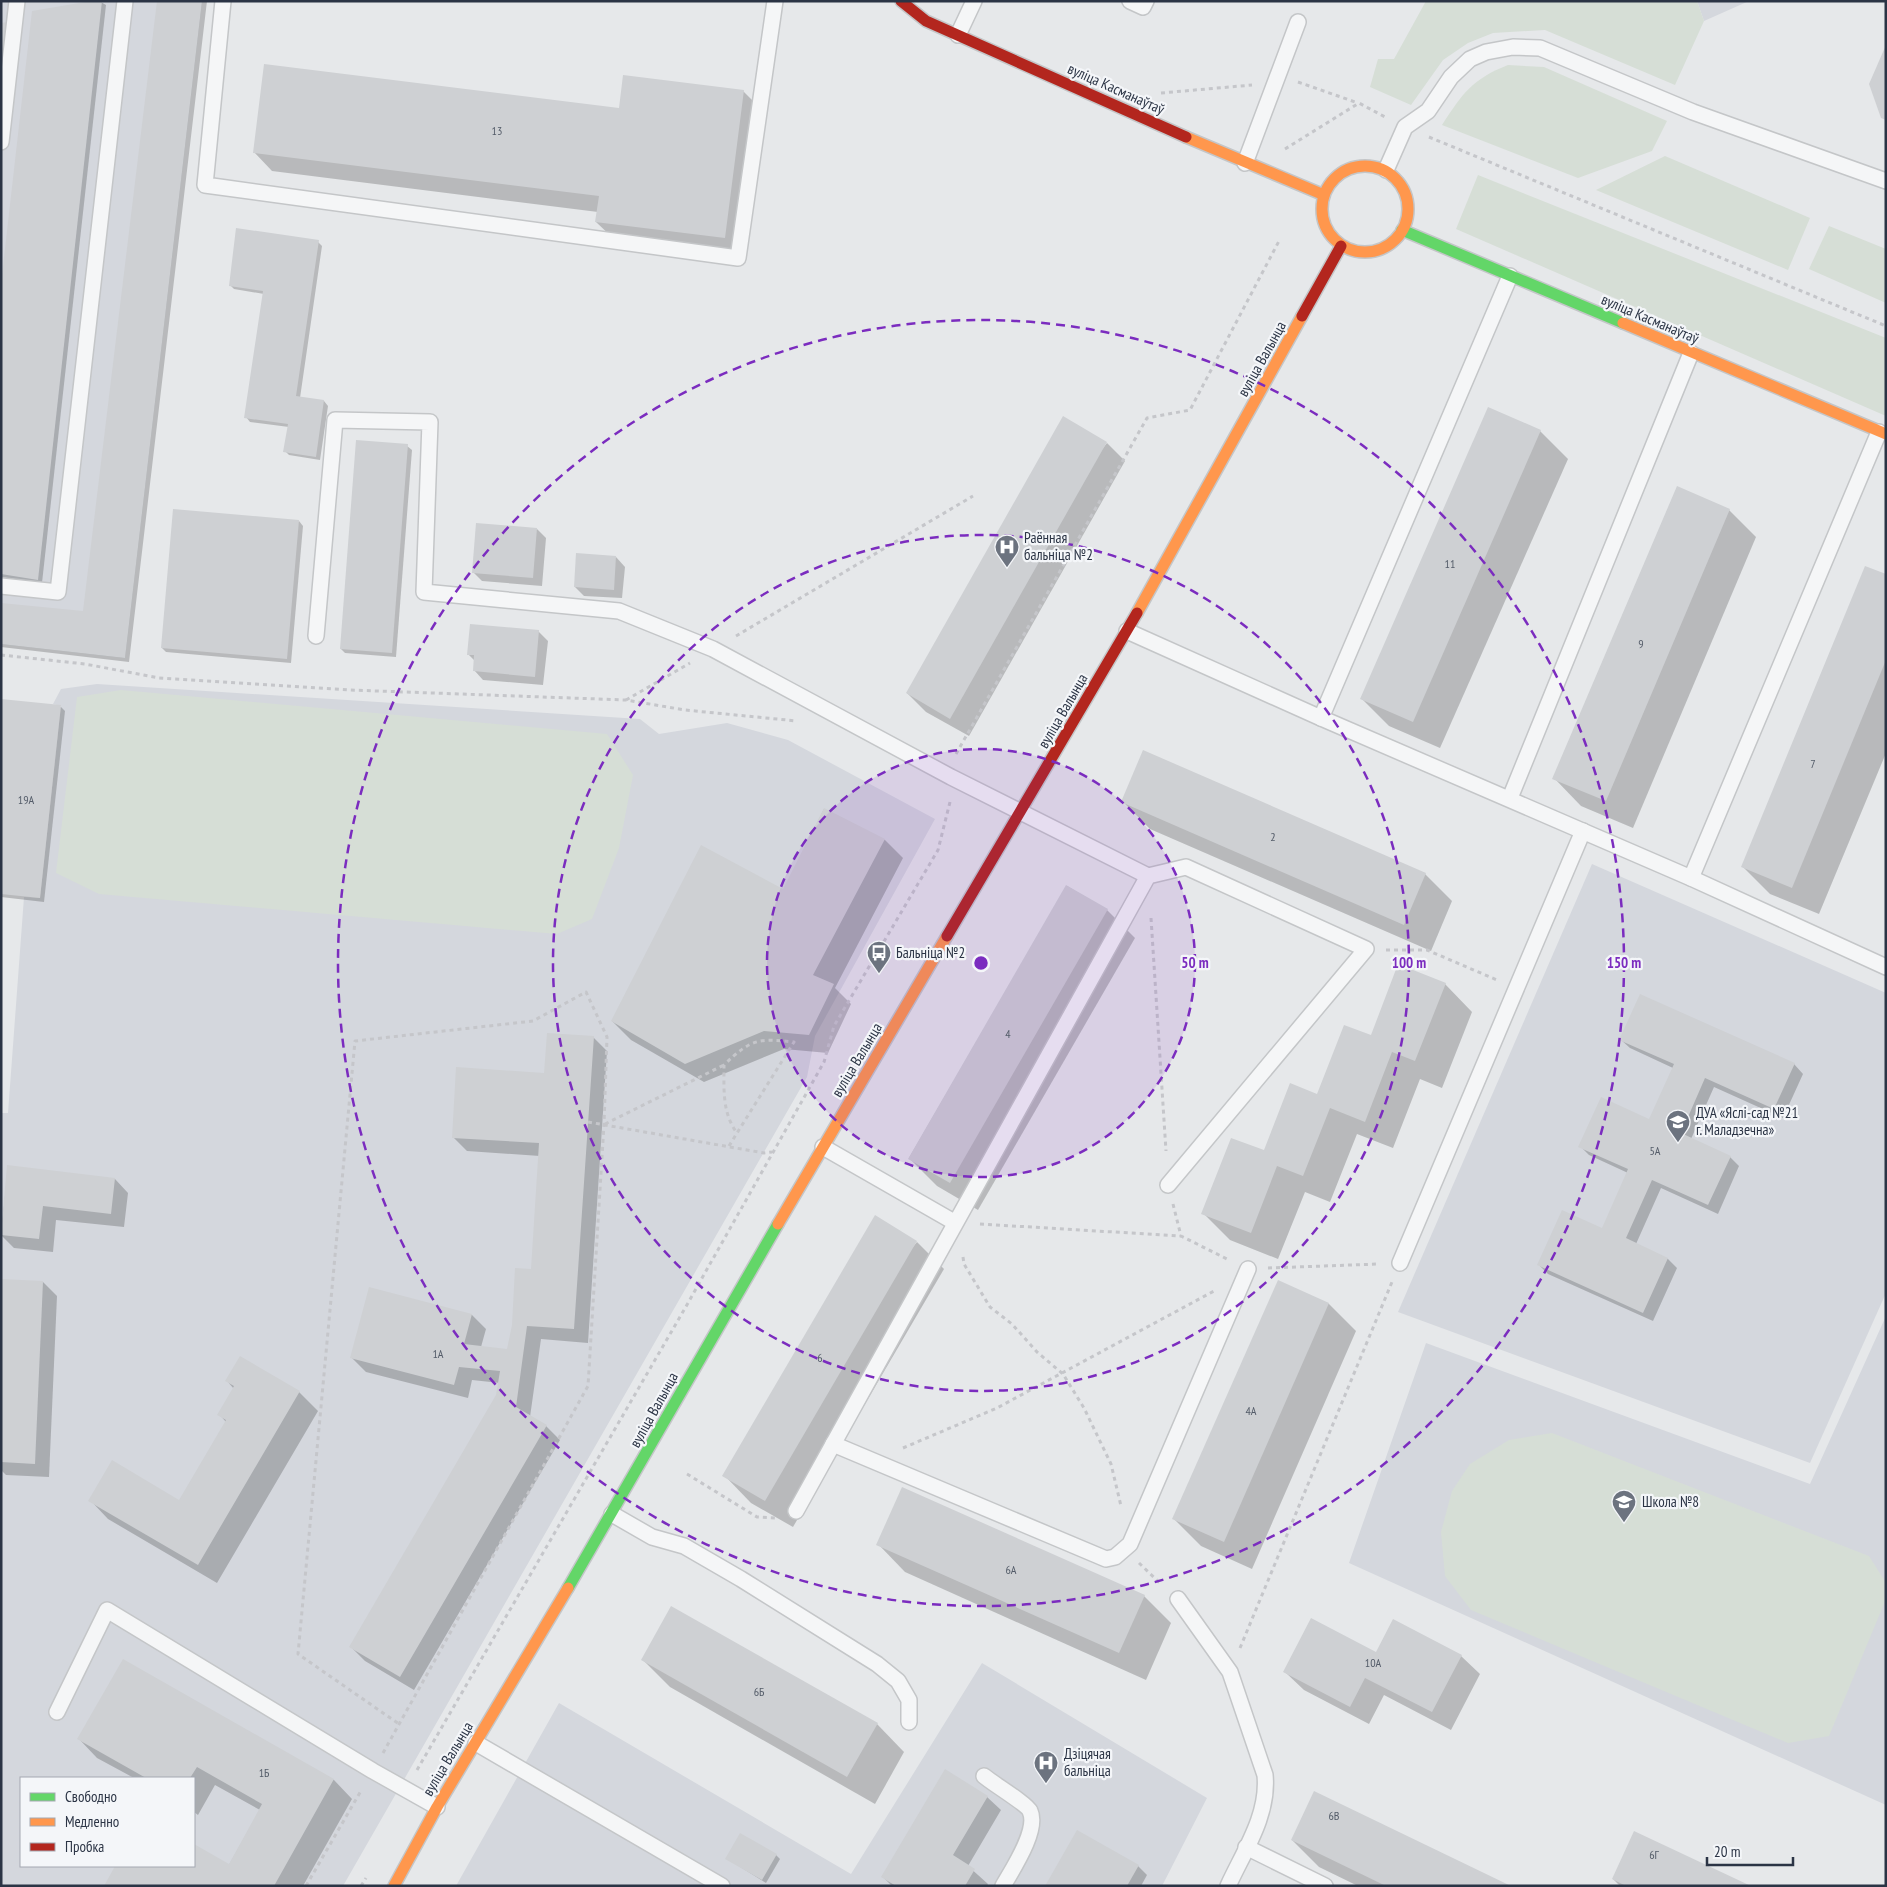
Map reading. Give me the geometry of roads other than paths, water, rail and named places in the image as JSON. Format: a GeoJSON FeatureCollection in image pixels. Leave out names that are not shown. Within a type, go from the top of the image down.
{"type":"FeatureCollection","features":[{"type":"Feature","properties":{"kind":"street","name":"вуліца Касманаўтаў"},"geometry":{"type":"LineString","coordinates":[[901,1],[926,21],[1246,163],[1324,195]]}},
{"type":"Feature","properties":{"kind":"street"},"geometry":{"type":"LineString","coordinates":[[1366,165],[1386,170],[1397,179],[1405,192],[1408,206],[1407,221],[1402,230],[1389,245],[1376,251],[1361,252],[1341,246],[1332,239],[1326,229],[1322,216],[1324,195],[1335,177],[1346,169],[1366,165]]}},
{"type":"Feature","properties":{"kind":"street","name":"вуліца Касманаўтаў"},"geometry":{"type":"LineString","coordinates":[[1402,230],[1883,433]]}},
{"type":"Feature","properties":{"kind":"street","name":"вуліца Валынца"},"geometry":{"type":"LineString","coordinates":[[394,1886],[437,1807],[612,1514],[823,1147],[1127,631],[1341,246]]}},
{"type":"Feature","properties":{"kind":"lane"},"geometry":{"type":"LineString","coordinates":[[1,142],[17,1]]}},
{"type":"Feature","properties":{"kind":"lane"},"geometry":{"type":"LineString","coordinates":[[1,586],[58,592],[125,1]]}},
{"type":"Feature","properties":{"kind":"lane"},"geometry":{"type":"LineString","coordinates":[[223,1],[205,185],[738,258],[775,1]]}},
{"type":"Feature","properties":{"kind":"lane"},"geometry":{"type":"LineString","coordinates":[[958,35],[974,1]]}},
{"type":"Feature","properties":{"kind":"lane"},"geometry":{"type":"LineString","coordinates":[[1130,1],[1144,7],[1146,1]]}},
{"type":"Feature","properties":{"kind":"lane"},"geometry":{"type":"LineString","coordinates":[[1246,163],[1298,22]]}},
{"type":"Feature","properties":{"kind":"lane"},"geometry":{"type":"LineString","coordinates":[[1386,170],[1405,127],[1428,111],[1451,77],[1470,59],[1486,52],[1513,47],[1540,48],[1693,112],[1886,181]]}},
{"type":"Feature","properties":{"kind":"lane"},"geometry":{"type":"LineString","coordinates":[[1321,718],[1510,276]]}},
{"type":"Feature","properties":{"kind":"lane"},"geometry":{"type":"LineString","coordinates":[[1510,798],[1691,353]]}},
{"type":"Feature","properties":{"kind":"lane"},"geometry":{"type":"LineString","coordinates":[[316,636],[335,420],[430,422],[424,592],[619,611],[714,649],[951,777],[1148,876],[1186,867],[1366,949],[1168,1184]]}},
{"type":"Feature","properties":{"kind":"lane"},"geometry":{"type":"LineString","coordinates":[[1691,878],[1883,433]]}},
{"type":"Feature","properties":{"kind":"lane"},"geometry":{"type":"LineString","coordinates":[[1127,631],[1321,718],[1510,798],[1885,964]]}},
{"type":"Feature","properties":{"kind":"lane"},"geometry":{"type":"LineString","coordinates":[[1400,1263],[1583,831]]}},
{"type":"Feature","properties":{"kind":"lane"},"geometry":{"type":"LineString","coordinates":[[796,1511],[954,1222],[1148,876]]}},
{"type":"Feature","properties":{"kind":"lane"},"geometry":{"type":"LineString","coordinates":[[823,1147],[954,1222]]}},
{"type":"Feature","properties":{"kind":"lane"},"geometry":{"type":"LineString","coordinates":[[833,1444],[1106,1558],[1115,1558],[1130,1544],[1247,1272]]}},
{"type":"Feature","properties":{"kind":"lane"},"geometry":{"type":"LineString","coordinates":[[612,1514],[652,1536],[684,1546],[790,1609],[877,1664],[898,1681],[909,1700],[909,1722]]}},
{"type":"Feature","properties":{"kind":"lane"},"geometry":{"type":"LineString","coordinates":[[1178,1599],[1230,1672],[1265,1775],[1267,1791],[1264,1808],[1228,1886]]}},
{"type":"Feature","properties":{"kind":"lane"},"geometry":{"type":"LineString","coordinates":[[57,1712],[107,1610],[372,1771],[437,1807]]}},
{"type":"Feature","properties":{"kind":"lane"},"geometry":{"type":"LineString","coordinates":[[476,1743],[722,1886]]}},
{"type":"Feature","properties":{"kind":"lane"},"geometry":{"type":"LineString","coordinates":[[984,1776],[1030,1810],[1032,1821],[1029,1836],[1003,1886]]}},
{"type":"Feature","properties":{"kind":"lane"},"geometry":{"type":"LineString","coordinates":[[1246,1847],[1326,1886]]}},
{"type":"Feature","properties":{"kind":"place","name":"Раённая бальніца №2"},"geometry":{"type":"Point","coordinates":[1007,568]}},
{"type":"Feature","properties":{"kind":"place","name":"Бальніца №2"},"geometry":{"type":"Point","coordinates":[879,974]}},
{"type":"Feature","properties":{"kind":"place","name":"ДУА «Яслі-сад №21 г. Маладзечна»"},"geometry":{"type":"Point","coordinates":[1678,1143]}},
{"type":"Feature","properties":{"kind":"place","name":"Школа №8"},"geometry":{"type":"Point","coordinates":[1624,1523]}},
{"type":"Feature","properties":{"kind":"place","name":"Дзіцячая бальніца"},"geometry":{"type":"Point","coordinates":[1046,1784]}}]}
